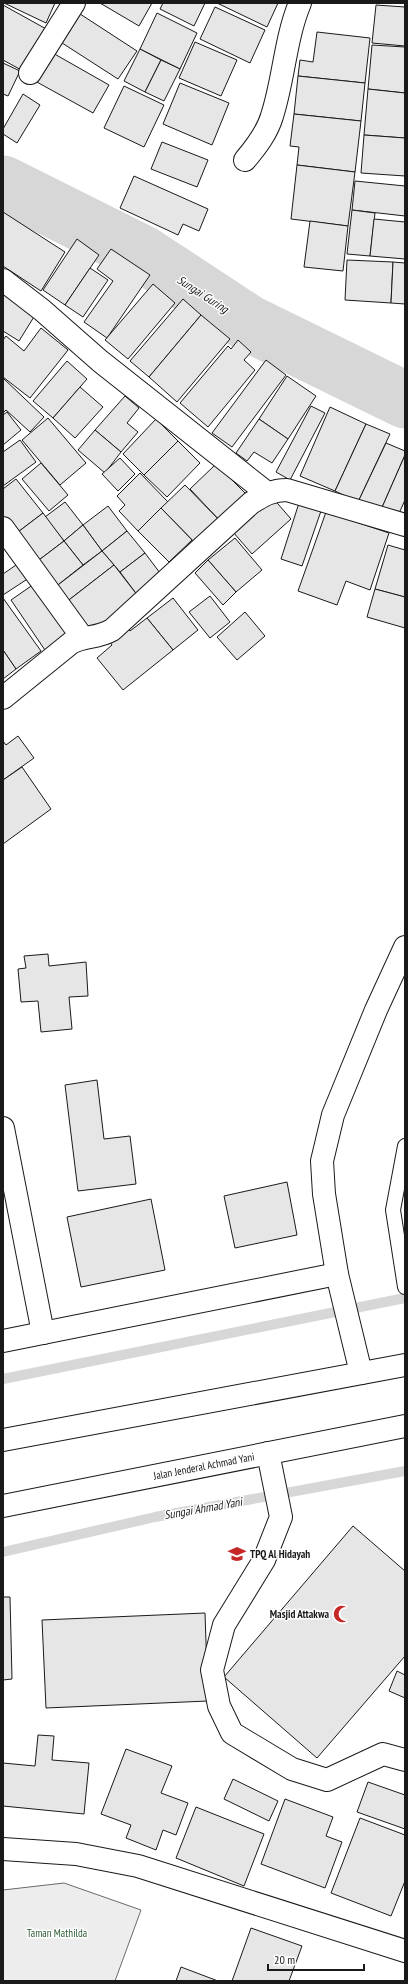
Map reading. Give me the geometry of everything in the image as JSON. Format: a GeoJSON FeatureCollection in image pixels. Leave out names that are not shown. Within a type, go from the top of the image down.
{"type":"FeatureCollection","features":[{"type":"Feature","properties":{"kind":"main road"},"geometry":{"type":"LineString","coordinates":[[30,74],[74,3]]}},
{"type":"Feature","properties":{"kind":"main road"},"geometry":{"type":"LineString","coordinates":[[245,160],[260,142],[272,117],[285,54],[300,3]]}},
{"type":"Feature","properties":{"kind":"main road"},"geometry":{"type":"LineString","coordinates":[[3,280],[42,310],[100,360],[267,492]]}},
{"type":"Feature","properties":{"kind":"main road"},"geometry":{"type":"LineString","coordinates":[[3,698],[71,643],[82,637],[101,636],[112,630],[252,503],[267,492],[286,490],[405,525]]}},
{"type":"Feature","properties":{"kind":"main road"},"geometry":{"type":"LineString","coordinates":[[3,528],[82,637]]}},
{"type":"Feature","properties":{"kind":"main road"},"geometry":{"type":"LineString","coordinates":[[361,1373],[339,1281],[324,1194],[322,1161],[333,1115],[376,1010],[405,947]]}},
{"type":"Feature","properties":{"kind":"main road"},"geometry":{"type":"LineString","coordinates":[[3,1128],[43,1333]]}},
{"type":"Feature","properties":{"kind":"main road"},"geometry":{"type":"LineString","coordinates":[[3,1341],[339,1281]]}},
{"type":"Feature","properties":{"kind":"main road"},"geometry":{"type":"LineString","coordinates":[[3,1440],[405,1365]]}},
{"type":"Feature","properties":{"kind":"main road","name":"Jalan Jenderal Achmad Yani"},"geometry":{"type":"LineString","coordinates":[[3,1506],[405,1426]]}},
{"type":"Feature","properties":{"kind":"main road"},"geometry":{"type":"LineString","coordinates":[[268,1453],[281,1517],[264,1560],[224,1625],[212,1670],[219,1706],[232,1733],[292,1769],[327,1780],[383,1754],[405,1760]]}},
{"type":"Feature","properties":{"kind":"main road"},"geometry":{"type":"LineString","coordinates":[[3,1849],[76,1854],[138,1866],[405,1951]]}},
{"type":"Feature","properties":{"kind":"lane"},"geometry":{"type":"LineString","coordinates":[[403,1281],[401,1247],[393,1210],[405,1146]]}},
{"type":"Feature","properties":{"kind":"shaded area","name":"Taman Mathilda"},"geometry":{"type":"Polygon","coordinates":[[[64,1883],[141,1910],[115,1981],[3,1981],[3,1890],[64,1883]]]}},
{"type":"Feature","properties":{"kind":"building"},"geometry":{"type":"Polygon","coordinates":[[[4,3],[55,3],[46,23],[4,3]]]}},
{"type":"Feature","properties":{"kind":"building"},"geometry":{"type":"Polygon","coordinates":[[[100,3],[152,3],[139,26],[100,3]]]}},
{"type":"Feature","properties":{"kind":"building"},"geometry":{"type":"Polygon","coordinates":[[[163,3],[205,3],[194,26],[160,9],[163,3]]]}},
{"type":"Feature","properties":{"kind":"building"},"geometry":{"type":"Polygon","coordinates":[[[217,3],[278,3],[267,27],[217,3]]]}},
{"type":"Feature","properties":{"kind":"building"},"geometry":{"type":"Polygon","coordinates":[[[3,5],[48,30],[25,72],[3,60],[3,5]]]}},
{"type":"Feature","properties":{"kind":"building"},"geometry":{"type":"Polygon","coordinates":[[[376,5],[405,7],[405,46],[372,43],[376,5]]]}},
{"type":"Feature","properties":{"kind":"building"},"geometry":{"type":"Polygon","coordinates":[[[215,7],[265,30],[250,63],[200,39],[215,7]]]}},
{"type":"Feature","properties":{"kind":"building"},"geometry":{"type":"Polygon","coordinates":[[[77,12],[137,51],[118,79],[59,41],[77,12]]]}},
{"type":"Feature","properties":{"kind":"building"},"geometry":{"type":"Polygon","coordinates":[[[157,13],[197,33],[180,69],[140,49],[157,13]]]}},
{"type":"Feature","properties":{"kind":"building"},"geometry":{"type":"Polygon","coordinates":[[[317,32],[370,38],[365,83],[298,76],[300,60],[313,62],[317,32]]]}},
{"type":"Feature","properties":{"kind":"building"},"geometry":{"type":"Polygon","coordinates":[[[195,42],[237,60],[221,96],[179,78],[195,42]]]}},
{"type":"Feature","properties":{"kind":"building"},"geometry":{"type":"Polygon","coordinates":[[[372,45],[405,47],[405,93],[368,89],[372,45]]]}},
{"type":"Feature","properties":{"kind":"building"},"geometry":{"type":"Polygon","coordinates":[[[140,49],[161,60],[145,92],[124,81],[140,49]]]}},
{"type":"Feature","properties":{"kind":"building"},"geometry":{"type":"Polygon","coordinates":[[[51,52],[109,85],[93,113],[35,81],[51,52]]]}},
{"type":"Feature","properties":{"kind":"building"},"geometry":{"type":"Polygon","coordinates":[[[161,60],[180,69],[164,101],[145,92],[161,60]]]}},
{"type":"Feature","properties":{"kind":"building"},"geometry":{"type":"Polygon","coordinates":[[[3,63],[20,71],[8,96],[3,94],[3,63]]]}},
{"type":"Feature","properties":{"kind":"building"},"geometry":{"type":"Polygon","coordinates":[[[298,76],[365,83],[361,121],[294,114],[298,76]]]}},
{"type":"Feature","properties":{"kind":"building"},"geometry":{"type":"Polygon","coordinates":[[[180,83],[229,103],[212,145],[163,124],[180,83]]]}},
{"type":"Feature","properties":{"kind":"building"},"geometry":{"type":"Polygon","coordinates":[[[124,86],[164,105],[144,147],[104,128],[124,86]]]}},
{"type":"Feature","properties":{"kind":"building"},"geometry":{"type":"Polygon","coordinates":[[[368,89],[405,93],[405,138],[364,135],[368,89]]]}},
{"type":"Feature","properties":{"kind":"building"},"geometry":{"type":"Polygon","coordinates":[[[23,94],[40,105],[17,143],[3,134],[3,129],[23,94]]]}},
{"type":"Feature","properties":{"kind":"building"},"geometry":{"type":"Polygon","coordinates":[[[294,114],[361,121],[355,172],[297,165],[299,147],[290,146],[294,114]]]}},
{"type":"Feature","properties":{"kind":"building"},"geometry":{"type":"Polygon","coordinates":[[[364,135],[405,138],[405,176],[361,173],[364,135]]]}},
{"type":"Feature","properties":{"kind":"building"},"geometry":{"type":"Polygon","coordinates":[[[162,142],[208,160],[197,187],[151,169],[162,142]]]}},
{"type":"Feature","properties":{"kind":"building"},"geometry":{"type":"Polygon","coordinates":[[[297,165],[355,172],[348,226],[291,219],[297,165]]]}},
{"type":"Feature","properties":{"kind":"building"},"geometry":{"type":"Polygon","coordinates":[[[134,176],[208,209],[199,231],[183,224],[178,235],[120,208],[134,176]]]}},
{"type":"Feature","properties":{"kind":"building"},"geometry":{"type":"Polygon","coordinates":[[[355,181],[405,186],[405,216],[352,210],[355,181]]]}},
{"type":"Feature","properties":{"kind":"building"},"geometry":{"type":"Polygon","coordinates":[[[352,210],[375,213],[370,256],[347,254],[352,210]]]}},
{"type":"Feature","properties":{"kind":"building"},"geometry":{"type":"Polygon","coordinates":[[[3,212],[65,252],[41,291],[3,266],[3,212]]]}},
{"type":"Feature","properties":{"kind":"building"},"geometry":{"type":"Polygon","coordinates":[[[374,219],[405,222],[405,259],[370,256],[374,219]]]}},
{"type":"Feature","properties":{"kind":"building"},"geometry":{"type":"Polygon","coordinates":[[[310,221],[348,226],[343,271],[304,267],[310,221]]]}},
{"type":"Feature","properties":{"kind":"building"},"geometry":{"type":"Polygon","coordinates":[[[77,239],[99,255],[65,305],[43,290],[77,239]]]}},
{"type":"Feature","properties":{"kind":"building"},"geometry":{"type":"Polygon","coordinates":[[[111,249],[150,275],[107,338],[84,322],[113,281],[97,269],[111,249]]]}},
{"type":"Feature","properties":{"kind":"building"},"geometry":{"type":"Polygon","coordinates":[[[347,260],[393,262],[391,303],[345,300],[347,260]]]}},
{"type":"Feature","properties":{"kind":"building"},"geometry":{"type":"Polygon","coordinates":[[[393,262],[405,263],[405,304],[391,303],[393,262]]]}},
{"type":"Feature","properties":{"kind":"building"},"geometry":{"type":"Polygon","coordinates":[[[90,268],[108,280],[83,317],[65,305],[90,268]]]}},
{"type":"Feature","properties":{"kind":"building"},"geometry":{"type":"Polygon","coordinates":[[[153,284],[175,303],[128,359],[105,340],[153,284]]]}},
{"type":"Feature","properties":{"kind":"building"},"geometry":{"type":"Polygon","coordinates":[[[3,292],[37,312],[19,341],[3,331],[3,292]]]}},
{"type":"Feature","properties":{"kind":"building"},"geometry":{"type":"Polygon","coordinates":[[[183,299],[201,315],[149,377],[130,361],[183,299]]]}},
{"type":"Feature","properties":{"kind":"building"},"geometry":{"type":"Polygon","coordinates":[[[201,315],[230,339],[177,402],[149,377],[201,315]]]}},
{"type":"Feature","properties":{"kind":"building"},"geometry":{"type":"Polygon","coordinates":[[[41,328],[68,350],[30,398],[3,377],[3,340],[6,336],[24,351],[41,328]]]}},
{"type":"Feature","properties":{"kind":"building"},"geometry":{"type":"Polygon","coordinates":[[[238,340],[251,352],[244,360],[255,370],[208,427],[180,403],[228,346],[231,349],[238,340]]]}},
{"type":"Feature","properties":{"kind":"building"},"geometry":{"type":"Polygon","coordinates":[[[266,360],[286,375],[232,447],[212,433],[266,360]]]}},
{"type":"Feature","properties":{"kind":"building"},"geometry":{"type":"Polygon","coordinates":[[[67,361],[87,379],[53,418],[33,401],[67,361]]]}},
{"type":"Feature","properties":{"kind":"building"},"geometry":{"type":"Polygon","coordinates":[[[287,376],[316,396],[288,439],[259,419],[287,376]]]}},
{"type":"Feature","properties":{"kind":"building"},"geometry":{"type":"Polygon","coordinates":[[[3,378],[44,417],[30,432],[6,410],[3,413],[3,378]]]}},
{"type":"Feature","properties":{"kind":"building"},"geometry":{"type":"Polygon","coordinates":[[[80,387],[103,407],[75,438],[53,418],[80,387]]]}},
{"type":"Feature","properties":{"kind":"building"},"geometry":{"type":"Polygon","coordinates":[[[125,396],[139,408],[127,423],[138,432],[121,452],[95,430],[125,396]]]}},
{"type":"Feature","properties":{"kind":"building"},"geometry":{"type":"Polygon","coordinates":[[[311,406],[325,413],[290,480],[276,472],[311,406]]]}},
{"type":"Feature","properties":{"kind":"building"},"geometry":{"type":"Polygon","coordinates":[[[330,407],[366,424],[335,491],[300,476],[330,407]]]}},
{"type":"Feature","properties":{"kind":"building"},"geometry":{"type":"Polygon","coordinates":[[[7,412],[21,430],[3,445],[3,415],[7,412]]]}},
{"type":"Feature","properties":{"kind":"building"},"geometry":{"type":"Polygon","coordinates":[[[48,418],[86,463],[60,485],[22,440],[48,418]]]}},
{"type":"Feature","properties":{"kind":"building"},"geometry":{"type":"Polygon","coordinates":[[[156,419],[178,441],[144,475],[123,454],[156,419]]]}},
{"type":"Feature","properties":{"kind":"building"},"geometry":{"type":"Polygon","coordinates":[[[259,419],[288,439],[272,463],[254,452],[247,461],[236,453],[259,419]]]}},
{"type":"Feature","properties":{"kind":"building"},"geometry":{"type":"Polygon","coordinates":[[[366,424],[390,434],[358,502],[335,491],[366,424]]]}},
{"type":"Feature","properties":{"kind":"building"},"geometry":{"type":"Polygon","coordinates":[[[95,430],[121,452],[105,473],[78,450],[95,430]]]}},
{"type":"Feature","properties":{"kind":"building"},"geometry":{"type":"Polygon","coordinates":[[[20,440],[36,462],[3,486],[3,452],[20,440]]]}},
{"type":"Feature","properties":{"kind":"building"},"geometry":{"type":"Polygon","coordinates":[[[178,441],[200,463],[167,497],[144,475],[178,441]]]}},
{"type":"Feature","properties":{"kind":"building"},"geometry":{"type":"Polygon","coordinates":[[[386,443],[405,451],[405,455],[380,512],[358,502],[386,443]]]}},
{"type":"Feature","properties":{"kind":"building"},"geometry":{"type":"Polygon","coordinates":[[[405,455],[405,500],[396,520],[380,512],[405,455]]]}},
{"type":"Feature","properties":{"kind":"building"},"geometry":{"type":"Polygon","coordinates":[[[120,458],[135,474],[118,491],[102,474],[120,458]]]}},
{"type":"Feature","properties":{"kind":"building"},"geometry":{"type":"Polygon","coordinates":[[[41,463],[68,495],[49,511],[22,479],[41,463]]]}},
{"type":"Feature","properties":{"kind":"building"},"geometry":{"type":"Polygon","coordinates":[[[216,464],[250,498],[223,524],[190,489],[216,464]]]}},
{"type":"Feature","properties":{"kind":"building"},"geometry":{"type":"Polygon","coordinates":[[[140,473],[168,502],[138,531],[119,511],[125,505],[117,496],[140,473]]]}},
{"type":"Feature","properties":{"kind":"building"},"geometry":{"type":"Polygon","coordinates":[[[16,479],[43,513],[14,535],[3,522],[3,489],[16,479]]]}},
{"type":"Feature","properties":{"kind":"building"},"geometry":{"type":"Polygon","coordinates":[[[185,485],[223,524],[200,548],[161,508],[185,485]]]}},
{"type":"Feature","properties":{"kind":"building"},"geometry":{"type":"Polygon","coordinates":[[[272,497],[291,519],[252,554],[233,532],[272,497]]]}},
{"type":"Feature","properties":{"kind":"building"},"geometry":{"type":"Polygon","coordinates":[[[65,502],[83,525],[64,541],[45,517],[65,502]]]}},
{"type":"Feature","properties":{"kind":"building"},"geometry":{"type":"Polygon","coordinates":[[[299,503],[321,511],[302,566],[281,559],[299,503]]]}},
{"type":"Feature","properties":{"kind":"building"},"geometry":{"type":"Polygon","coordinates":[[[108,506],[127,531],[102,551],[83,525],[108,506]]]}},
{"type":"Feature","properties":{"kind":"building"},"geometry":{"type":"Polygon","coordinates":[[[161,508],[192,540],[169,562],[138,531],[161,508]]]}},
{"type":"Feature","properties":{"kind":"building"},"geometry":{"type":"Polygon","coordinates":[[[326,512],[389,533],[370,590],[346,581],[337,605],[298,591],[326,512]]]}},
{"type":"Feature","properties":{"kind":"building"},"geometry":{"type":"Polygon","coordinates":[[[43,513],[64,541],[35,563],[14,535],[43,513]]]}},
{"type":"Feature","properties":{"kind":"building"},"geometry":{"type":"Polygon","coordinates":[[[83,525],[102,551],[83,565],[64,541],[83,525]]]}},
{"type":"Feature","properties":{"kind":"building"},"geometry":{"type":"Polygon","coordinates":[[[127,531],[145,553],[120,572],[102,551],[127,531]]]}},
{"type":"Feature","properties":{"kind":"building"},"geometry":{"type":"Polygon","coordinates":[[[235,538],[262,570],[236,592],[208,560],[235,538]]]}},
{"type":"Feature","properties":{"kind":"building"},"geometry":{"type":"Polygon","coordinates":[[[64,541],[83,565],[54,588],[35,563],[64,541]]]}},
{"type":"Feature","properties":{"kind":"building"},"geometry":{"type":"Polygon","coordinates":[[[388,545],[405,550],[405,597],[375,589],[388,545]]]}},
{"type":"Feature","properties":{"kind":"building"},"geometry":{"type":"Polygon","coordinates":[[[102,551],[114,565],[65,603],[54,588],[102,551]]]}},
{"type":"Feature","properties":{"kind":"building"},"geometry":{"type":"Polygon","coordinates":[[[145,553],[163,577],[138,596],[120,572],[145,553]]]}},
{"type":"Feature","properties":{"kind":"building"},"geometry":{"type":"Polygon","coordinates":[[[208,560],[236,592],[223,605],[195,573],[208,560]]]}},
{"type":"Feature","properties":{"kind":"building"},"geometry":{"type":"Polygon","coordinates":[[[19,563],[29,578],[3,595],[3,574],[19,563]]]}},
{"type":"Feature","properties":{"kind":"building"},"geometry":{"type":"Polygon","coordinates":[[[114,565],[138,596],[90,634],[65,603],[114,565]]]}},
{"type":"Feature","properties":{"kind":"building"},"geometry":{"type":"Polygon","coordinates":[[[37,582],[75,638],[49,656],[11,600],[37,582]]]}},
{"type":"Feature","properties":{"kind":"building"},"geometry":{"type":"Polygon","coordinates":[[[375,589],[405,597],[405,628],[367,617],[375,589]]]}},
{"type":"Feature","properties":{"kind":"building"},"geometry":{"type":"Polygon","coordinates":[[[210,596],[230,622],[210,638],[189,612],[210,596]]]}},
{"type":"Feature","properties":{"kind":"building"},"geometry":{"type":"Polygon","coordinates":[[[3,598],[41,651],[16,669],[3,650],[3,598]]]}},
{"type":"Feature","properties":{"kind":"building"},"geometry":{"type":"Polygon","coordinates":[[[173,598],[198,630],[173,650],[147,618],[173,598]]]}},
{"type":"Feature","properties":{"kind":"building"},"geometry":{"type":"Polygon","coordinates":[[[245,612],[265,636],[237,660],[217,637],[245,612]]]}},
{"type":"Feature","properties":{"kind":"building"},"geometry":{"type":"Polygon","coordinates":[[[147,618],[173,650],[123,690],[97,658],[112,645],[107,638],[125,624],[130,631],[147,618]]]}},
{"type":"Feature","properties":{"kind":"building"},"geometry":{"type":"Polygon","coordinates":[[[3,650],[16,669],[3,679],[3,650]]]}},
{"type":"Feature","properties":{"kind":"building"},"geometry":{"type":"Polygon","coordinates":[[[18,736],[34,758],[3,780],[3,741],[6,745],[18,736]]]}},
{"type":"Feature","properties":{"kind":"building"},"geometry":{"type":"Polygon","coordinates":[[[22,767],[51,809],[3,844],[3,780],[22,767]]]}},
{"type":"Feature","properties":{"kind":"building"},"geometry":{"type":"Polygon","coordinates":[[[48,954],[49,966],[86,962],[88,996],[69,997],[72,1029],[41,1032],[38,1001],[21,1002],[18,969],[26,968],[24,956],[48,954]]]}},
{"type":"Feature","properties":{"kind":"building"},"geometry":{"type":"Polygon","coordinates":[[[97,1080],[104,1139],[130,1136],[136,1184],[78,1191],[65,1085],[97,1080]]]}},
{"type":"Feature","properties":{"kind":"building"},"geometry":{"type":"Polygon","coordinates":[[[287,1182],[297,1235],[235,1248],[224,1196],[287,1182]]]}},
{"type":"Feature","properties":{"kind":"building"},"geometry":{"type":"Polygon","coordinates":[[[151,1199],[165,1270],[81,1287],[67,1217],[151,1199]]]}},
{"type":"Feature","properties":{"kind":"building","name":"Masjid Attakwa"},"geometry":{"type":"Polygon","coordinates":[[[353,1526],[405,1571],[405,1656],[317,1758],[224,1677],[353,1526]]]}},
{"type":"Feature","properties":{"kind":"building"},"geometry":{"type":"Polygon","coordinates":[[[3,1597],[10,1597],[12,1679],[3,1680],[3,1597]]]}},
{"type":"Feature","properties":{"kind":"building"},"geometry":{"type":"Polygon","coordinates":[[[205,1613],[208,1701],[46,1708],[42,1620],[205,1613]]]}},
{"type":"Feature","properties":{"kind":"building"},"geometry":{"type":"Polygon","coordinates":[[[397,1671],[405,1675],[405,1698],[389,1691],[397,1671]]]}},
{"type":"Feature","properties":{"kind":"building"},"geometry":{"type":"Polygon","coordinates":[[[38,1735],[54,1736],[52,1760],[89,1763],[84,1814],[3,1806],[3,1763],[35,1766],[38,1735]]]}},
{"type":"Feature","properties":{"kind":"building"},"geometry":{"type":"Polygon","coordinates":[[[126,1749],[172,1766],[161,1793],[188,1803],[176,1835],[163,1830],[156,1850],[126,1838],[131,1825],[101,1814],[126,1749]]]}},
{"type":"Feature","properties":{"kind":"building"},"geometry":{"type":"Polygon","coordinates":[[[233,1779],[278,1801],[269,1821],[224,1799],[233,1779]]]}},
{"type":"Feature","properties":{"kind":"building"},"geometry":{"type":"Polygon","coordinates":[[[368,1782],[405,1795],[405,1829],[357,1812],[368,1782]]]}},
{"type":"Feature","properties":{"kind":"building"},"geometry":{"type":"Polygon","coordinates":[[[285,1799],[333,1817],[326,1836],[342,1842],[325,1888],[261,1864],[285,1799]]]}},
{"type":"Feature","properties":{"kind":"building"},"geometry":{"type":"Polygon","coordinates":[[[196,1807],[264,1834],[244,1886],[176,1858],[196,1807]]]}},
{"type":"Feature","properties":{"kind":"building"},"geometry":{"type":"Polygon","coordinates":[[[360,1818],[405,1835],[405,1881],[391,1916],[331,1893],[360,1818]]]}},
{"type":"Feature","properties":{"kind":"building"},"geometry":{"type":"Polygon","coordinates":[[[251,1928],[302,1946],[289,1981],[232,1981],[251,1928]]]}},
{"type":"Feature","properties":{"kind":"building"},"geometry":{"type":"Polygon","coordinates":[[[181,1967],[218,1981],[176,1981],[181,1967]]]}},
{"type":"Feature","properties":{"kind":"waterway","name":"Sungai Guring"},"geometry":{"type":"LineString","coordinates":[[3,184],[143,254],[248,323],[405,400]]}},
{"type":"Feature","properties":{"kind":"waterway","name":"Sungai Ahmad Yani"},"geometry":{"type":"LineString","coordinates":[[3,1379],[405,1298]]}},
{"type":"Feature","properties":{"kind":"waterway","name":"Sungai Ahmad Yani"},"geometry":{"type":"LineString","coordinates":[[3,1552],[155,1517],[405,1471]]}},
{"type":"Feature","properties":{"kind":"place","name":"TPQ Al Hidayah"},"geometry":{"type":"Point","coordinates":[237,1554]}},
{"type":"Feature","properties":{"kind":"place","name":"Masjid Attakwa"},"geometry":{"type":"Point","coordinates":[342,1614]}}]}
